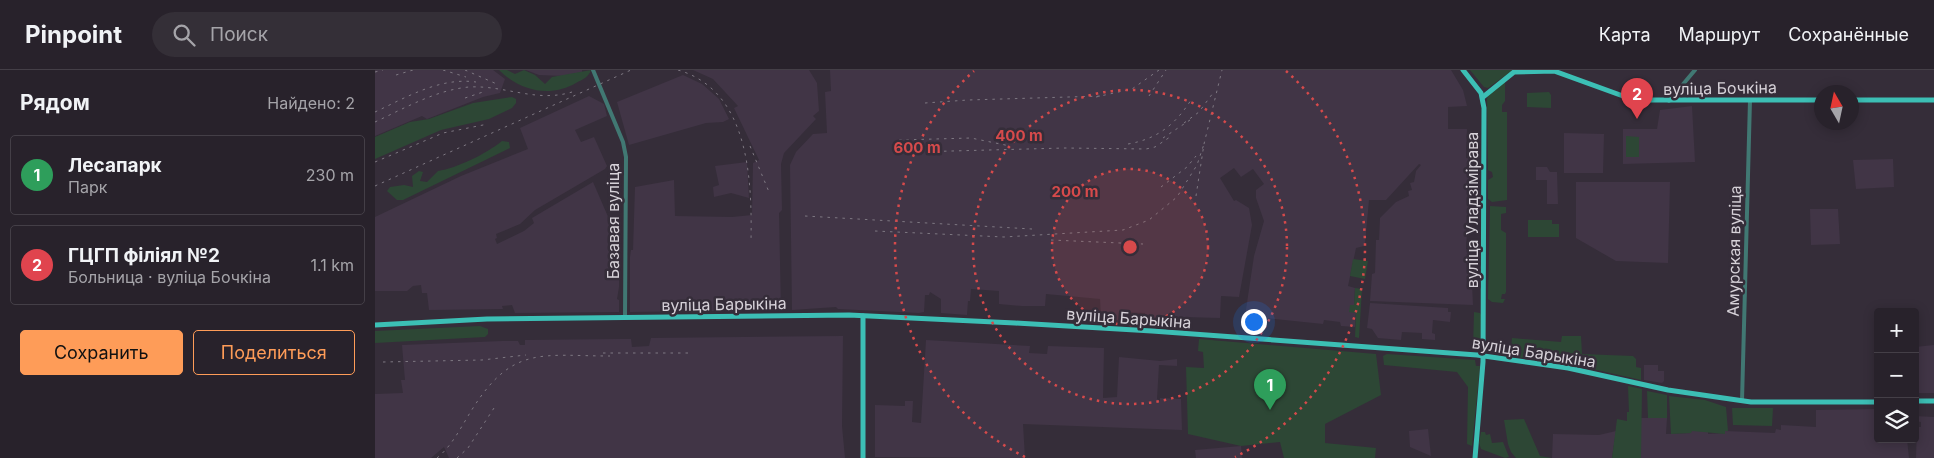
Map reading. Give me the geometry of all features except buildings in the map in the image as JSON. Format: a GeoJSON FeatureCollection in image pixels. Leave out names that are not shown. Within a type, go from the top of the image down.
{"type":"FeatureCollection","features":[{"type":"Feature","properties":{"kind":"main road"},"geometry":{"type":"LineString","coordinates":[[1463,70],[1483,97]]}},
{"type":"Feature","properties":{"kind":"main road","name":"вуліца Бочкіна"},"geometry":{"type":"LineString","coordinates":[[1483,97],[1514,72],[1554,71],[1627,98],[1668,101],[1814,100]]}},
{"type":"Feature","properties":{"kind":"main road","name":"вуліца Уладзімірава"},"geometry":{"type":"LineString","coordinates":[[1475,458],[1483,356],[1485,241],[1483,97]]}},
{"type":"Feature","properties":{"kind":"main road"},"geometry":{"type":"LineString","coordinates":[[1859,100],[1934,100]]}},
{"type":"Feature","properties":{"kind":"main road","name":"вуліца Барыкіна"},"geometry":{"type":"LineString","coordinates":[[375,325],[487,319],[863,316],[1152,331],[1483,356],[1567,368],[1668,390],[1742,401],[1874,402]]}},
{"type":"Feature","properties":{"kind":"main road"},"geometry":{"type":"LineString","coordinates":[[863,316],[863,458]]}},
{"type":"Feature","properties":{"kind":"main road"},"geometry":{"type":"LineString","coordinates":[[1919,401],[1934,401]]}},
{"type":"Feature","properties":{"kind":"street","name":"Базавая вуліца"},"geometry":{"type":"LineString","coordinates":[[593,70],[623,142],[626,157],[625,318]]}},
{"type":"Feature","properties":{"kind":"street"},"geometry":{"type":"LineString","coordinates":[[1668,101],[1695,70]]}},
{"type":"Feature","properties":{"kind":"street","name":"Амурская вуліца"},"geometry":{"type":"LineString","coordinates":[[1742,401],[1750,100]]}},
{"type":"Feature","properties":{"kind":"shaded area"},"geometry":{"type":"Polygon","coordinates":[[[375,70],[493,70],[505,79],[500,93],[483,97],[427,119],[422,116],[375,136],[375,70]]]}},
{"type":"Feature","properties":{"kind":"shaded area"},"geometry":{"type":"Polygon","coordinates":[[[526,70],[582,70],[582,72],[563,76],[539,75],[526,70]]]}},
{"type":"Feature","properties":{"kind":"shaded area"},"geometry":{"type":"Polygon","coordinates":[[[693,70],[809,70],[817,83],[819,111],[813,116],[816,119],[784,153],[781,164],[782,210],[779,213],[781,310],[630,312],[630,257],[631,250],[633,250],[635,187],[674,180],[675,216],[732,217],[752,215],[753,163],[759,160],[734,108],[738,106],[713,79],[693,70]]]}},
{"type":"Feature","properties":{"kind":"shaded area"},"geometry":{"type":"Polygon","coordinates":[[[830,70],[1451,70],[1463,90],[1467,106],[1448,107],[1448,129],[1467,129],[1466,158],[1472,159],[1473,162],[1473,211],[1472,218],[1469,218],[1466,249],[1471,249],[1472,243],[1477,243],[1477,283],[1472,284],[1473,305],[1370,301],[1372,274],[1375,273],[1376,240],[1379,240],[1380,218],[1396,202],[1409,196],[1408,191],[1412,190],[1410,183],[1414,182],[1416,171],[1421,165],[1419,164],[1386,200],[1369,200],[1365,244],[1356,248],[1348,286],[1355,288],[1354,306],[1350,312],[1356,312],[1355,327],[1341,326],[1340,322],[1324,320],[1323,324],[1245,316],[1254,256],[1264,221],[1256,198],[1256,190],[1264,184],[1253,169],[1241,177],[1234,168],[1220,178],[1234,201],[1236,200],[1249,208],[1252,225],[1239,297],[1221,296],[1220,318],[1185,317],[1184,324],[1145,322],[1145,313],[1119,312],[1118,320],[1101,318],[1100,299],[1046,294],[1045,306],[1022,306],[999,304],[999,291],[971,289],[967,315],[941,313],[941,299],[930,292],[929,295],[925,295],[924,312],[919,313],[838,309],[836,307],[792,310],[790,165],[796,152],[813,134],[827,133],[825,92],[831,91],[830,70]]]}},
{"type":"Feature","properties":{"kind":"shaded area"},"geometry":{"type":"Polygon","coordinates":[[[683,75],[702,84],[719,99],[729,119],[723,122],[706,123],[629,145],[617,102],[683,75]]]}},
{"type":"Feature","properties":{"kind":"shaded area"},"geometry":{"type":"Polygon","coordinates":[[[589,96],[604,104],[607,116],[575,130],[581,142],[594,137],[607,166],[605,169],[535,210],[520,224],[496,234],[497,238],[495,239],[497,244],[524,231],[534,223],[532,218],[593,182],[609,219],[619,224],[619,287],[617,299],[619,300],[619,312],[515,313],[512,305],[502,306],[503,309],[429,310],[427,293],[422,293],[421,285],[413,286],[407,291],[375,291],[375,217],[461,176],[528,149],[520,128],[589,96]]]}},
{"type":"Feature","properties":{"kind":"shaded area"},"geometry":{"type":"Polygon","coordinates":[[[1692,106],[1695,162],[1623,164],[1623,129],[1657,129],[1660,110],[1692,106]]]}},
{"type":"Feature","properties":{"kind":"shaded area"},"geometry":{"type":"Polygon","coordinates":[[[1564,133],[1604,134],[1603,173],[1564,173],[1564,133]]]}},
{"type":"Feature","properties":{"kind":"shaded area"},"geometry":{"type":"Polygon","coordinates":[[[1893,159],[1894,187],[1856,189],[1853,160],[1893,159]]]}},
{"type":"Feature","properties":{"kind":"shaded area"},"geometry":{"type":"Polygon","coordinates":[[[747,162],[749,198],[731,193],[714,197],[713,187],[719,185],[715,166],[747,162]]]}},
{"type":"Feature","properties":{"kind":"shaded area"},"geometry":{"type":"Polygon","coordinates":[[[1536,167],[1547,167],[1550,172],[1557,172],[1558,204],[1547,204],[1547,180],[1536,180],[1536,167]]]}},
{"type":"Feature","properties":{"kind":"shaded area"},"geometry":{"type":"Polygon","coordinates":[[[1576,182],[1670,182],[1668,263],[1616,261],[1576,238],[1576,182]]]}},
{"type":"Feature","properties":{"kind":"shaded area"},"geometry":{"type":"Polygon","coordinates":[[[1810,209],[1838,209],[1840,244],[1811,245],[1810,209]]]}},
{"type":"Feature","properties":{"kind":"shaded area"},"geometry":{"type":"Polygon","coordinates":[[[1370,303],[1448,308],[1448,312],[1451,312],[1450,322],[1433,320],[1432,333],[1435,334],[1435,340],[1422,339],[1422,333],[1402,332],[1401,340],[1378,338],[1372,329],[1367,328],[1370,303]]]}},
{"type":"Feature","properties":{"kind":"shaded area"},"geometry":{"type":"Polygon","coordinates":[[[843,336],[842,426],[845,458],[449,458],[444,447],[431,458],[375,458],[375,394],[403,393],[401,380],[405,380],[402,345],[518,341],[520,345],[525,345],[525,340],[631,339],[632,347],[649,346],[651,338],[843,336]]]}},
{"type":"Feature","properties":{"kind":"shaded area"},"geometry":{"type":"Polygon","coordinates":[[[926,340],[1030,346],[1029,353],[1047,354],[1048,346],[1104,348],[1103,398],[1117,397],[1119,357],[1160,361],[1177,359],[1177,366],[1159,365],[1157,399],[1160,401],[1160,398],[1181,399],[1182,430],[1023,424],[1025,458],[875,457],[875,405],[905,406],[905,401],[913,401],[912,422],[921,423],[926,340]]]}},
{"type":"Feature","properties":{"kind":"shaded area"},"geometry":{"type":"Polygon","coordinates":[[[1934,345],[1934,393],[1919,393],[1919,347],[1934,345]]]}},
{"type":"Feature","properties":{"kind":"shaded area"},"geometry":{"type":"Polygon","coordinates":[[[1644,365],[1658,365],[1658,371],[1664,371],[1664,381],[1662,383],[1644,380],[1644,365]]]}},
{"type":"Feature","properties":{"kind":"shaded area"},"geometry":{"type":"Polygon","coordinates":[[[1874,409],[1874,443],[1907,443],[1909,458],[1641,458],[1641,418],[1667,418],[1666,434],[1691,433],[1691,431],[1708,431],[1708,434],[1725,433],[1725,431],[1775,433],[1776,429],[1781,430],[1781,425],[1816,427],[1816,410],[1874,409]]]}},
{"type":"Feature","properties":{"kind":"shaded area"},"geometry":{"type":"Polygon","coordinates":[[[1919,416],[1934,417],[1934,458],[1916,458],[1916,443],[1919,443],[1919,427],[1921,427],[1921,422],[1919,422],[1919,416]]]}},
{"type":"Feature","properties":{"kind":"shaded area"},"geometry":{"type":"Polygon","coordinates":[[[1428,429],[1431,456],[1410,447],[1409,431],[1428,429]]]}},
{"type":"Feature","properties":{"kind":"shaded area"},"geometry":{"type":"Polygon","coordinates":[[[1616,431],[1612,458],[1552,458],[1553,434],[1599,435],[1616,431]]]}},
{"type":"Feature","properties":{"kind":"shaded area"},"geometry":{"type":"Polygon","coordinates":[[[1241,446],[1242,458],[1196,458],[1195,450],[1241,446]]]}},
{"type":"Feature","properties":{"kind":"green space"},"geometry":{"type":"Polygon","coordinates":[[[499,70],[507,70],[515,74],[524,70],[535,75],[545,84],[552,77],[591,70],[585,78],[566,88],[546,91],[536,90],[516,83],[499,70]]]}},
{"type":"Feature","properties":{"kind":"green space"},"geometry":{"type":"Polygon","coordinates":[[[1470,70],[1513,70],[1488,88],[1484,87],[1470,70]]]}},
{"type":"Feature","properties":{"kind":"green space"},"geometry":{"type":"Polygon","coordinates":[[[1505,81],[1505,101],[1502,105],[1502,112],[1507,112],[1507,200],[1492,202],[1488,199],[1488,180],[1493,177],[1492,172],[1488,170],[1487,99],[1488,95],[1505,81]]]}},
{"type":"Feature","properties":{"kind":"green space"},"geometry":{"type":"Polygon","coordinates":[[[1549,92],[1551,95],[1551,108],[1527,107],[1527,93],[1549,92]]]}},
{"type":"Feature","properties":{"kind":"green space"},"geometry":{"type":"Polygon","coordinates":[[[512,97],[516,99],[516,103],[512,108],[489,119],[441,130],[375,159],[375,137],[410,122],[429,119],[473,103],[512,97]]]}},
{"type":"Feature","properties":{"kind":"green space"},"geometry":{"type":"Polygon","coordinates":[[[1626,136],[1639,137],[1639,157],[1626,157],[1626,136]]]}},
{"type":"Feature","properties":{"kind":"green space"},"geometry":{"type":"Polygon","coordinates":[[[502,141],[509,142],[510,148],[403,200],[397,200],[387,191],[390,187],[404,185],[413,187],[412,176],[419,171],[423,172],[420,181],[427,182],[438,171],[471,160],[502,141]]]}},
{"type":"Feature","properties":{"kind":"green space"},"geometry":{"type":"Polygon","coordinates":[[[1490,206],[1506,207],[1506,213],[1501,214],[1501,230],[1506,233],[1506,292],[1502,294],[1501,299],[1505,299],[1503,303],[1492,302],[1488,299],[1490,206]]]}},
{"type":"Feature","properties":{"kind":"green space"},"geometry":{"type":"Polygon","coordinates":[[[1528,220],[1552,220],[1552,224],[1559,224],[1559,237],[1528,237],[1528,220]]]}},
{"type":"Feature","properties":{"kind":"green space"},"geometry":{"type":"Polygon","coordinates":[[[1353,259],[1368,261],[1365,279],[1350,276],[1353,259]]]}},
{"type":"Feature","properties":{"kind":"green space"},"geometry":{"type":"Polygon","coordinates":[[[1355,288],[1362,289],[1359,338],[1355,337],[1356,313],[1349,312],[1350,305],[1354,305],[1355,288]]]}},
{"type":"Feature","properties":{"kind":"green space"},"geometry":{"type":"Polygon","coordinates":[[[1474,312],[1481,315],[1480,348],[1477,351],[1473,349],[1474,312]]]}},
{"type":"Feature","properties":{"kind":"green space"},"geometry":{"type":"Polygon","coordinates":[[[480,326],[488,329],[488,334],[485,337],[375,343],[375,331],[480,326]]]}},
{"type":"Feature","properties":{"kind":"green space"},"geometry":{"type":"Polygon","coordinates":[[[1562,336],[1581,336],[1582,354],[1633,356],[1636,359],[1636,367],[1641,368],[1641,380],[1579,366],[1510,356],[1512,338],[1561,342],[1562,336]]]}},
{"type":"Feature","properties":{"kind":"green space"},"geometry":{"type":"Polygon","coordinates":[[[1199,339],[1376,354],[1381,395],[1325,424],[1325,443],[1376,448],[1375,458],[1284,458],[1280,442],[1241,446],[1188,434],[1186,367],[1204,368],[1203,352],[1198,351],[1199,339]]]}},
{"type":"Feature","properties":{"kind":"green space"},"geometry":{"type":"Polygon","coordinates":[[[1387,354],[1475,360],[1476,366],[1480,366],[1472,446],[1467,444],[1468,387],[1457,372],[1384,365],[1383,356],[1387,354]]]}},
{"type":"Feature","properties":{"kind":"green space"},"geometry":{"type":"Polygon","coordinates":[[[1628,386],[1642,389],[1641,458],[1612,458],[1617,419],[1627,421],[1627,412],[1629,412],[1628,386]]]}},
{"type":"Feature","properties":{"kind":"green space"},"geometry":{"type":"Polygon","coordinates":[[[1647,391],[1667,395],[1667,418],[1648,418],[1647,391]]]}},
{"type":"Feature","properties":{"kind":"green space"},"geometry":{"type":"Polygon","coordinates":[[[1669,396],[1705,400],[1726,407],[1728,431],[1725,431],[1725,434],[1692,431],[1691,433],[1671,434],[1669,396]]]}},
{"type":"Feature","properties":{"kind":"green space"},"geometry":{"type":"Polygon","coordinates":[[[1732,408],[1773,408],[1772,426],[1733,425],[1732,408]]]}},
{"type":"Feature","properties":{"kind":"green space"},"geometry":{"type":"Polygon","coordinates":[[[1524,419],[1540,456],[1552,458],[1516,458],[1511,452],[1504,420],[1524,419]]]}},
{"type":"Feature","properties":{"kind":"green space"},"geometry":{"type":"Polygon","coordinates":[[[1481,432],[1485,432],[1486,435],[1490,434],[1492,443],[1503,442],[1509,457],[1505,458],[1481,449],[1479,443],[1481,432]]]}},
{"type":"Feature","properties":{"kind":"railway"},"geometry":{"type":"LineString","coordinates":[[375,72],[383,70]]}},
{"type":"Feature","properties":{"kind":"railway"},"geometry":{"type":"LineString","coordinates":[[396,75],[413,70]]}},
{"type":"Feature","properties":{"kind":"railway"},"geometry":{"type":"LineString","coordinates":[[443,70],[466,77]]}},
{"type":"Feature","properties":{"kind":"railway"},"geometry":{"type":"LineString","coordinates":[[465,70],[499,85]]}},
{"type":"Feature","properties":{"kind":"railway"},"geometry":{"type":"LineString","coordinates":[[375,186],[631,70]]}},
{"type":"Feature","properties":{"kind":"railway"},"geometry":{"type":"LineString","coordinates":[[678,70],[702,81],[720,97],[733,118],[742,141],[747,166],[750,192],[751,242]]}},
{"type":"Feature","properties":{"kind":"railway"},"geometry":{"type":"LineString","coordinates":[[1096,97],[1132,89],[1159,70]]}},
{"type":"Feature","properties":{"kind":"railway"},"geometry":{"type":"LineString","coordinates":[[1149,96],[1166,70]]}},
{"type":"Feature","properties":{"kind":"railway"},"geometry":{"type":"LineString","coordinates":[[1196,196],[1204,144],[1222,70]]}},
{"type":"Feature","properties":{"kind":"railway"},"geometry":{"type":"LineString","coordinates":[[375,112],[437,85],[450,82],[476,82]]}},
{"type":"Feature","properties":{"kind":"railway"},"geometry":{"type":"LineString","coordinates":[[375,122],[421,100],[469,87],[495,88],[546,96],[572,92]]}},
{"type":"Feature","properties":{"kind":"railway"},"geometry":{"type":"LineString","coordinates":[[465,98],[486,91]]}},
{"type":"Feature","properties":{"kind":"railway"},"geometry":{"type":"LineString","coordinates":[[1184,123],[1199,112],[1213,93]]}},
{"type":"Feature","properties":{"kind":"railway"},"geometry":{"type":"LineString","coordinates":[[925,103],[1102,96]]}},
{"type":"Feature","properties":{"kind":"railway"},"geometry":{"type":"LineString","coordinates":[[1128,144],[1148,139],[1164,130],[1172,124],[1191,100]]}},
{"type":"Feature","properties":{"kind":"railway"},"geometry":{"type":"LineString","coordinates":[[1163,138],[1190,120]]}},
{"type":"Feature","properties":{"kind":"railway"},"geometry":{"type":"LineString","coordinates":[[375,162],[443,133],[488,124]]}},
{"type":"Feature","properties":{"kind":"railway"},"geometry":{"type":"LineString","coordinates":[[914,152],[1065,148],[1146,149],[1155,147],[1170,137]]}},
{"type":"Feature","properties":{"kind":"railway"},"geometry":{"type":"LineString","coordinates":[[899,140],[971,138],[1010,146]]}},
{"type":"Feature","properties":{"kind":"railway"},"geometry":{"type":"LineString","coordinates":[[875,231],[1004,237],[1123,230],[1149,220],[1177,197],[1197,165],[1204,144]]}},
{"type":"Feature","properties":{"kind":"railway"},"geometry":{"type":"LineString","coordinates":[[750,146],[769,192]]}},
{"type":"Feature","properties":{"kind":"railway"},"geometry":{"type":"LineString","coordinates":[[1161,187],[1187,167],[1196,156]]}},
{"type":"Feature","properties":{"kind":"railway"},"geometry":{"type":"LineString","coordinates":[[805,216],[1032,229]]}},
{"type":"Feature","properties":{"kind":"railway"},"geometry":{"type":"LineString","coordinates":[[1051,240],[1143,244]]}},
{"type":"Feature","properties":{"kind":"railway"},"geometry":{"type":"LineString","coordinates":[[603,353],[689,353]]}},
{"type":"Feature","properties":{"kind":"railway"},"geometry":{"type":"LineString","coordinates":[[383,362],[482,360],[526,355]]}},
{"type":"Feature","properties":{"kind":"railway"},"geometry":{"type":"LineString","coordinates":[[437,458],[453,441],[488,388],[502,373],[516,364],[531,358],[548,356],[610,356]]}},
{"type":"Feature","properties":{"kind":"railway"},"geometry":{"type":"LineString","coordinates":[[457,458],[468,448],[494,408]]}},
{"type":"Feature","properties":{"kind":"place","name":"ГЦГП філіял №2"},"geometry":{"type":"Point","coordinates":[1637,119]}},
{"type":"Feature","properties":{"kind":"place","name":"Лесапарк"},"geometry":{"type":"Point","coordinates":[1270,410]}}]}
